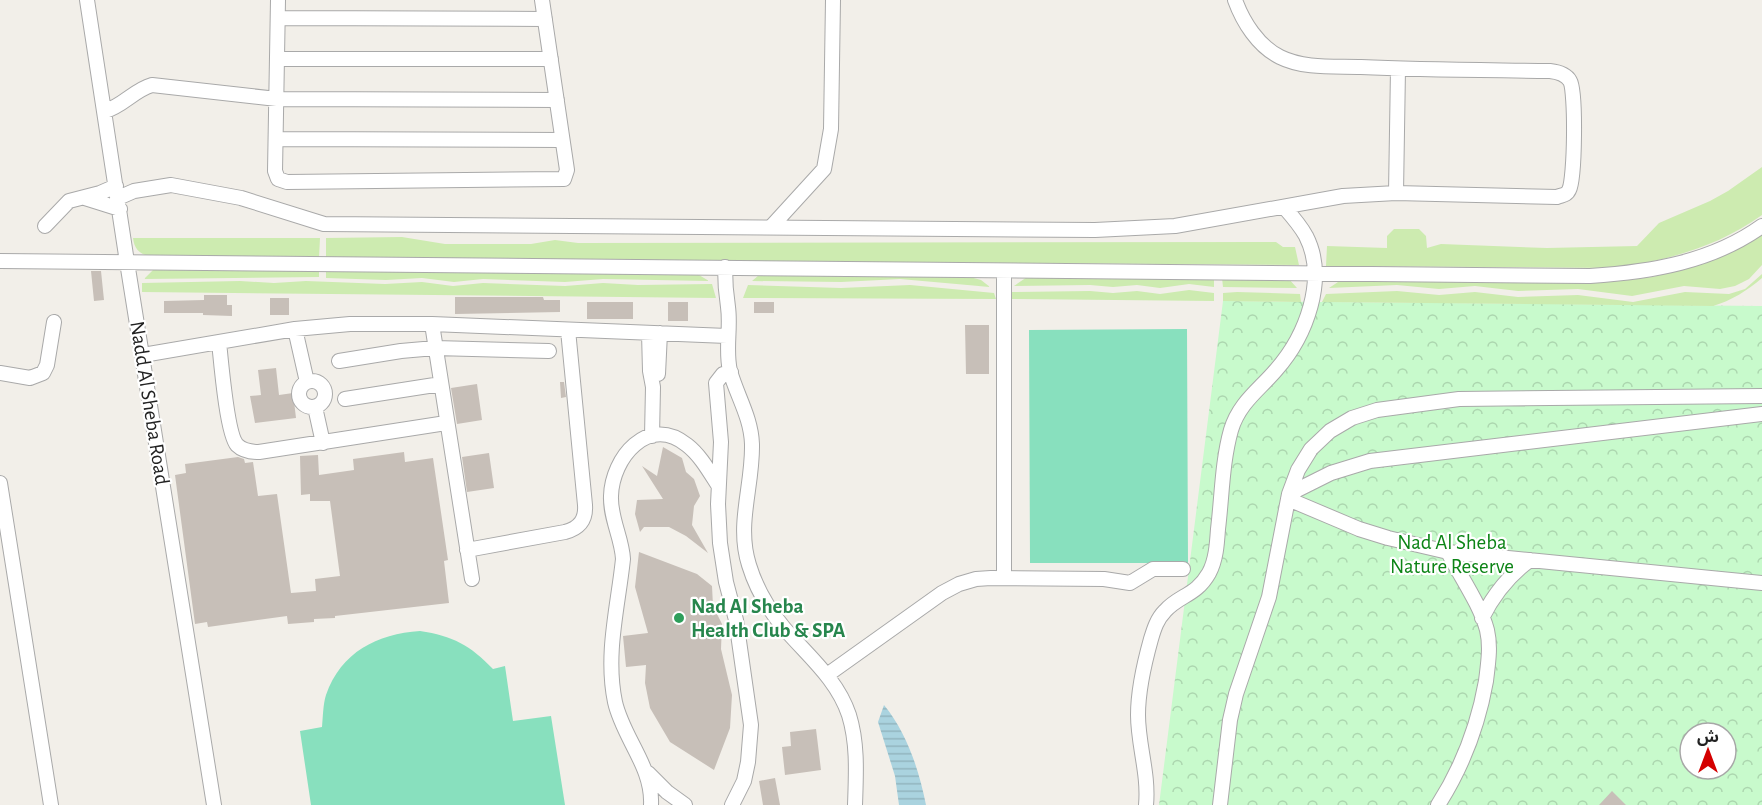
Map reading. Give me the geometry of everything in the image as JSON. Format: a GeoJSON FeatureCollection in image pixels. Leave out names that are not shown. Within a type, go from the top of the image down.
{"type":"FeatureCollection","features":[{"type":"Feature","properties":{"kind":"street","name":"Nadd Al Sheba Road"},"geometry":{"type":"LineString","coordinates":[[87,0],[214,805]]}},
{"type":"Feature","properties":{"kind":"street"},"geometry":{"type":"LineString","coordinates":[[278,0],[276,174],[278,179],[287,182],[561,180],[566,177],[542,0]]}},
{"type":"Feature","properties":{"kind":"street"},"geometry":{"type":"LineString","coordinates":[[771,227],[824,170],[831,129],[833,0]]}},
{"type":"Feature","properties":{"kind":"street"},"geometry":{"type":"LineString","coordinates":[[45,226],[65,204],[73,199],[118,198],[134,190],[171,185],[241,198],[324,224],[1137,229],[1206,221],[1343,196],[1396,194],[1557,196],[1566,194],[1569,190],[1572,178],[1574,90],[1564,74],[1551,70],[1398,69],[1310,65],[1280,57],[1261,44],[1249,28],[1235,0]]}},
{"type":"Feature","properties":{"kind":"street"},"geometry":{"type":"LineString","coordinates":[[278,18],[545,19]]}},
{"type":"Feature","properties":{"kind":"street"},"geometry":{"type":"LineString","coordinates":[[277,59],[551,59]]}},
{"type":"Feature","properties":{"kind":"street"},"geometry":{"type":"LineString","coordinates":[[1396,194],[1398,69]]}},
{"type":"Feature","properties":{"kind":"street"},"geometry":{"type":"LineString","coordinates":[[105,111],[120,105],[139,90],[152,85],[277,99],[556,100]]}},
{"type":"Feature","properties":{"kind":"street"},"geometry":{"type":"LineString","coordinates":[[276,140],[562,140]]}},
{"type":"Feature","properties":{"kind":"street"},"geometry":{"type":"LineString","coordinates":[[82,198],[118,198]]}},
{"type":"Feature","properties":{"kind":"street"},"geometry":{"type":"LineString","coordinates":[[1146,805],[1146,780],[1138,715],[1144,663],[1155,628],[1165,610],[1194,591],[1209,573],[1216,550],[1227,446],[1235,417],[1252,393],[1274,373],[1288,356],[1309,312],[1312,254],[1305,235],[1284,207]]}},
{"type":"Feature","properties":{"kind":"street"},"geometry":{"type":"LineString","coordinates":[[2,261],[1590,276],[1626,274],[1696,259],[1726,247],[1762,226]]}},
{"type":"Feature","properties":{"kind":"street"},"geometry":{"type":"LineString","coordinates":[[729,267],[726,298],[728,360],[730,372],[745,409],[752,442],[743,520],[744,542],[749,564],[757,586],[769,607],[827,675],[844,704],[854,736],[855,805]]}},
{"type":"Feature","properties":{"kind":"street"},"geometry":{"type":"LineString","coordinates":[[1004,272],[1004,578]]}},
{"type":"Feature","properties":{"kind":"street"},"geometry":{"type":"LineString","coordinates":[[0,373],[30,378],[43,373],[47,365],[54,322]]}},
{"type":"Feature","properties":{"kind":"street"},"geometry":{"type":"LineString","coordinates":[[143,355],[295,329],[350,324],[432,324],[728,336]]}},
{"type":"Feature","properties":{"kind":"street"},"geometry":{"type":"LineString","coordinates":[[432,324],[472,579]]}},
{"type":"Feature","properties":{"kind":"street"},"geometry":{"type":"LineString","coordinates":[[295,329],[307,382],[319,383],[325,393],[324,399],[315,407],[323,443]]}},
{"type":"Feature","properties":{"kind":"street"},"geometry":{"type":"LineString","coordinates":[[468,550],[573,530],[584,520],[585,505],[568,330]]}},
{"type":"Feature","properties":{"kind":"street"},"geometry":{"type":"LineString","coordinates":[[652,436],[653,387],[650,376],[655,333]]}},
{"type":"Feature","properties":{"kind":"street"},"geometry":{"type":"LineString","coordinates":[[219,342],[231,431],[237,445],[251,452],[447,423]]}},
{"type":"Feature","properties":{"kind":"street"},"geometry":{"type":"LineString","coordinates":[[339,361],[435,348],[549,351]]}},
{"type":"Feature","properties":{"kind":"street"},"geometry":{"type":"LineString","coordinates":[[730,372],[723,374],[716,383],[721,442],[718,485],[720,543],[726,582],[736,620],[742,676],[751,725],[744,781],[732,805]]}},
{"type":"Feature","properties":{"kind":"street"},"geometry":{"type":"LineString","coordinates":[[345,399],[441,384]]}},
{"type":"Feature","properties":{"kind":"street"},"geometry":{"type":"LineString","coordinates":[[1220,805],[1230,720],[1236,694],[1269,597],[1289,497],[1298,470],[1311,449],[1330,431],[1352,418],[1377,410],[1459,399],[1762,396]]}},
{"type":"Feature","properties":{"kind":"street"},"geometry":{"type":"LineString","coordinates":[[1289,497],[1331,472],[1370,461],[1580,438],[1762,414]]}},
{"type":"Feature","properties":{"kind":"street"},"geometry":{"type":"LineString","coordinates":[[651,805],[651,788],[647,772],[620,718],[612,684],[611,650],[623,559],[612,509],[611,496],[616,470],[622,458],[640,440],[652,436],[670,437],[687,445],[718,485]]}},
{"type":"Feature","properties":{"kind":"street"},"geometry":{"type":"LineString","coordinates":[[0,483],[51,805]]}},
{"type":"Feature","properties":{"kind":"street"},"geometry":{"type":"LineString","coordinates":[[1289,497],[1359,529],[1448,552],[1762,583]]}},
{"type":"Feature","properties":{"kind":"street"},"geometry":{"type":"LineString","coordinates":[[1438,805],[1464,758],[1475,728],[1483,698],[1489,655],[1488,636],[1482,618],[1448,552]]}},
{"type":"Feature","properties":{"kind":"street"},"geometry":{"type":"LineString","coordinates":[[1482,618],[1497,591],[1530,560]]}},
{"type":"Feature","properties":{"kind":"street"},"geometry":{"type":"LineString","coordinates":[[827,675],[942,592],[958,584],[976,579],[1004,578],[1104,579],[1130,583],[1153,569],[1183,569]]}},
{"type":"Feature","properties":{"kind":"street"},"geometry":{"type":"LineString","coordinates":[[647,772],[667,792],[685,805]]}},
{"type":"Feature","properties":{"kind":"green space"},"geometry":{"type":"Polygon","coordinates":[[[1762,167],[1762,215],[1728,236],[1675,256],[1618,268],[1326,266],[1327,246],[1387,248],[1387,236],[1394,229],[1419,229],[1426,236],[1427,248],[1441,244],[1547,248],[1637,246],[1659,223],[1710,201],[1762,167]]]}},
{"type":"Feature","properties":{"kind":"green space"},"geometry":{"type":"Polygon","coordinates":[[[1762,233],[1762,265],[1749,279],[1735,286],[1720,289],[1684,286],[1632,296],[1578,289],[1518,291],[1475,286],[1439,289],[1397,285],[1329,288],[1349,279],[1576,283],[1652,277],[1693,267],[1713,259],[1762,233]]]}},
{"type":"Feature","properties":{"kind":"green space"},"geometry":{"type":"Polygon","coordinates":[[[402,237],[445,244],[531,244],[555,240],[578,243],[1276,242],[1283,247],[1295,247],[1299,265],[326,258],[326,238],[402,237]]]}},
{"type":"Feature","properties":{"kind":"green space"},"geometry":{"type":"Polygon","coordinates":[[[133,238],[320,238],[319,258],[149,256],[138,250],[133,238]]]}},
{"type":"Feature","properties":{"kind":"green space"},"geometry":{"type":"Polygon","coordinates":[[[153,270],[319,271],[319,277],[144,279],[153,270]]]}},
{"type":"Feature","properties":{"kind":"green space"},"geometry":{"type":"Polygon","coordinates":[[[326,271],[693,274],[709,281],[603,279],[565,282],[483,279],[454,282],[422,278],[386,280],[326,278],[326,271]]]}},
{"type":"Feature","properties":{"kind":"green space"},"geometry":{"type":"Polygon","coordinates":[[[1762,274],[1762,278],[1745,291],[1713,306],[1322,302],[1326,294],[1397,291],[1439,295],[1475,292],[1518,297],[1578,295],[1633,302],[1685,292],[1729,294],[1745,289],[1762,274]]]}},
{"type":"Feature","properties":{"kind":"green space"},"geometry":{"type":"Polygon","coordinates":[[[759,275],[970,277],[981,280],[990,287],[900,279],[841,282],[752,281],[759,275]]]}},
{"type":"Feature","properties":{"kind":"green space"},"geometry":{"type":"Polygon","coordinates":[[[1027,277],[1214,278],[1214,287],[1189,284],[1160,288],[1137,285],[1113,287],[1014,286],[1027,277]]]}},
{"type":"Feature","properties":{"kind":"green space"},"geometry":{"type":"Polygon","coordinates":[[[1222,278],[1288,278],[1297,288],[1223,287],[1222,278]]]}},
{"type":"Feature","properties":{"kind":"green space"},"geometry":{"type":"Polygon","coordinates":[[[240,281],[385,284],[422,282],[453,286],[483,283],[565,286],[603,283],[712,284],[716,298],[142,292],[142,283],[240,281]]]}},
{"type":"Feature","properties":{"kind":"green space"},"geometry":{"type":"Polygon","coordinates":[[[748,285],[841,288],[910,285],[994,293],[996,299],[743,298],[748,285]]]}},
{"type":"Feature","properties":{"kind":"green space"},"geometry":{"type":"Polygon","coordinates":[[[1189,290],[1214,293],[1214,301],[1011,299],[1011,292],[1113,293],[1137,291],[1160,294],[1189,290]]]}},
{"type":"Feature","properties":{"kind":"green space"},"geometry":{"type":"Polygon","coordinates":[[[1223,293],[1300,294],[1301,302],[1223,301],[1223,293]]]}},
{"type":"Feature","properties":{"kind":"green space","name":"Nad Al Sheba Nature Reserve"},"geometry":{"type":"Polygon","coordinates":[[[1223,301],[1762,306],[1762,805],[1159,805],[1223,301]]]}},
{"type":"Feature","properties":{"kind":"green space"},"geometry":{"type":"Polygon","coordinates":[[[1187,329],[1188,563],[1030,563],[1029,330],[1187,329]]]}},
{"type":"Feature","properties":{"kind":"green space"},"geometry":{"type":"Polygon","coordinates":[[[420,631],[460,643],[477,654],[493,669],[505,666],[513,721],[551,716],[565,805],[311,805],[300,731],[322,727],[326,695],[341,667],[351,657],[375,641],[389,636],[420,631]]]}},
{"type":"Feature","properties":{"kind":"water"},"geometry":{"type":"Polygon","coordinates":[[[884,705],[906,740],[920,779],[926,805],[899,805],[895,776],[878,722],[884,705]]]}},
{"type":"Feature","properties":{"kind":"building"},"geometry":{"type":"Polygon","coordinates":[[[91,271],[101,271],[104,300],[94,301],[91,271]]]}},
{"type":"Feature","properties":{"kind":"building"},"geometry":{"type":"Polygon","coordinates":[[[204,295],[227,295],[227,305],[232,305],[232,316],[164,313],[164,301],[204,300],[204,295]]]}},
{"type":"Feature","properties":{"kind":"building"},"geometry":{"type":"Polygon","coordinates":[[[455,297],[543,297],[544,300],[560,300],[560,312],[455,314],[455,297]]]}},
{"type":"Feature","properties":{"kind":"building"},"geometry":{"type":"Polygon","coordinates":[[[270,298],[289,298],[289,315],[270,315],[270,298]]]}},
{"type":"Feature","properties":{"kind":"building"},"geometry":{"type":"Polygon","coordinates":[[[587,302],[633,302],[633,319],[587,319],[587,302]]]}},
{"type":"Feature","properties":{"kind":"building"},"geometry":{"type":"Polygon","coordinates":[[[668,302],[688,302],[688,321],[668,321],[668,302]]]}},
{"type":"Feature","properties":{"kind":"building"},"geometry":{"type":"Polygon","coordinates":[[[754,302],[774,302],[774,313],[754,313],[754,302]]]}},
{"type":"Feature","properties":{"kind":"building"},"geometry":{"type":"Polygon","coordinates":[[[965,325],[989,325],[989,374],[966,374],[965,325]]]}},
{"type":"Feature","properties":{"kind":"building"},"geometry":{"type":"Polygon","coordinates":[[[276,368],[279,395],[293,393],[296,418],[255,423],[250,396],[261,395],[258,370],[276,368]]]}},
{"type":"Feature","properties":{"kind":"building"},"geometry":{"type":"Polygon","coordinates":[[[560,382],[564,382],[566,397],[561,398],[560,382]]]}},
{"type":"Feature","properties":{"kind":"building"},"geometry":{"type":"Polygon","coordinates":[[[477,384],[482,420],[457,424],[451,388],[477,384]]]}},
{"type":"Feature","properties":{"kind":"building"},"geometry":{"type":"Polygon","coordinates":[[[663,447],[682,458],[686,472],[694,479],[700,496],[694,506],[692,525],[708,553],[686,536],[669,527],[644,527],[640,532],[635,514],[637,500],[663,499],[642,466],[657,476],[663,447]]]}},
{"type":"Feature","properties":{"kind":"building"},"geometry":{"type":"Polygon","coordinates":[[[404,452],[405,462],[433,458],[448,560],[444,561],[449,603],[335,616],[335,618],[314,619],[314,622],[288,624],[287,616],[208,627],[207,622],[195,624],[175,475],[186,473],[185,464],[238,457],[244,459],[245,463],[253,462],[258,496],[277,494],[291,593],[316,591],[315,579],[340,576],[330,501],[310,501],[310,494],[301,495],[300,456],[318,455],[319,475],[354,470],[353,459],[404,452]]]}},
{"type":"Feature","properties":{"kind":"building"},"geometry":{"type":"Polygon","coordinates":[[[489,453],[494,488],[467,492],[462,457],[489,453]]]}},
{"type":"Feature","properties":{"kind":"building"},"geometry":{"type":"Polygon","coordinates":[[[639,552],[697,574],[712,586],[713,606],[722,624],[721,649],[732,695],[730,728],[714,770],[670,742],[650,708],[645,683],[646,665],[626,667],[623,636],[648,633],[635,587],[639,552]]]}},
{"type":"Feature","properties":{"kind":"building"},"geometry":{"type":"Polygon","coordinates":[[[816,729],[821,770],[785,775],[782,747],[791,746],[790,732],[816,729]]]}},
{"type":"Feature","properties":{"kind":"building"},"geometry":{"type":"Polygon","coordinates":[[[775,778],[780,805],[763,805],[759,781],[775,778]]]}},
{"type":"Feature","properties":{"kind":"building"},"geometry":{"type":"Polygon","coordinates":[[[1612,791],[1626,805],[1599,805],[1612,791]]]}},
{"type":"Feature","properties":{"kind":"place","name":"Nad Al Sheba Health Club & SPA"},"geometry":{"type":"Point","coordinates":[679,618]}}]}
